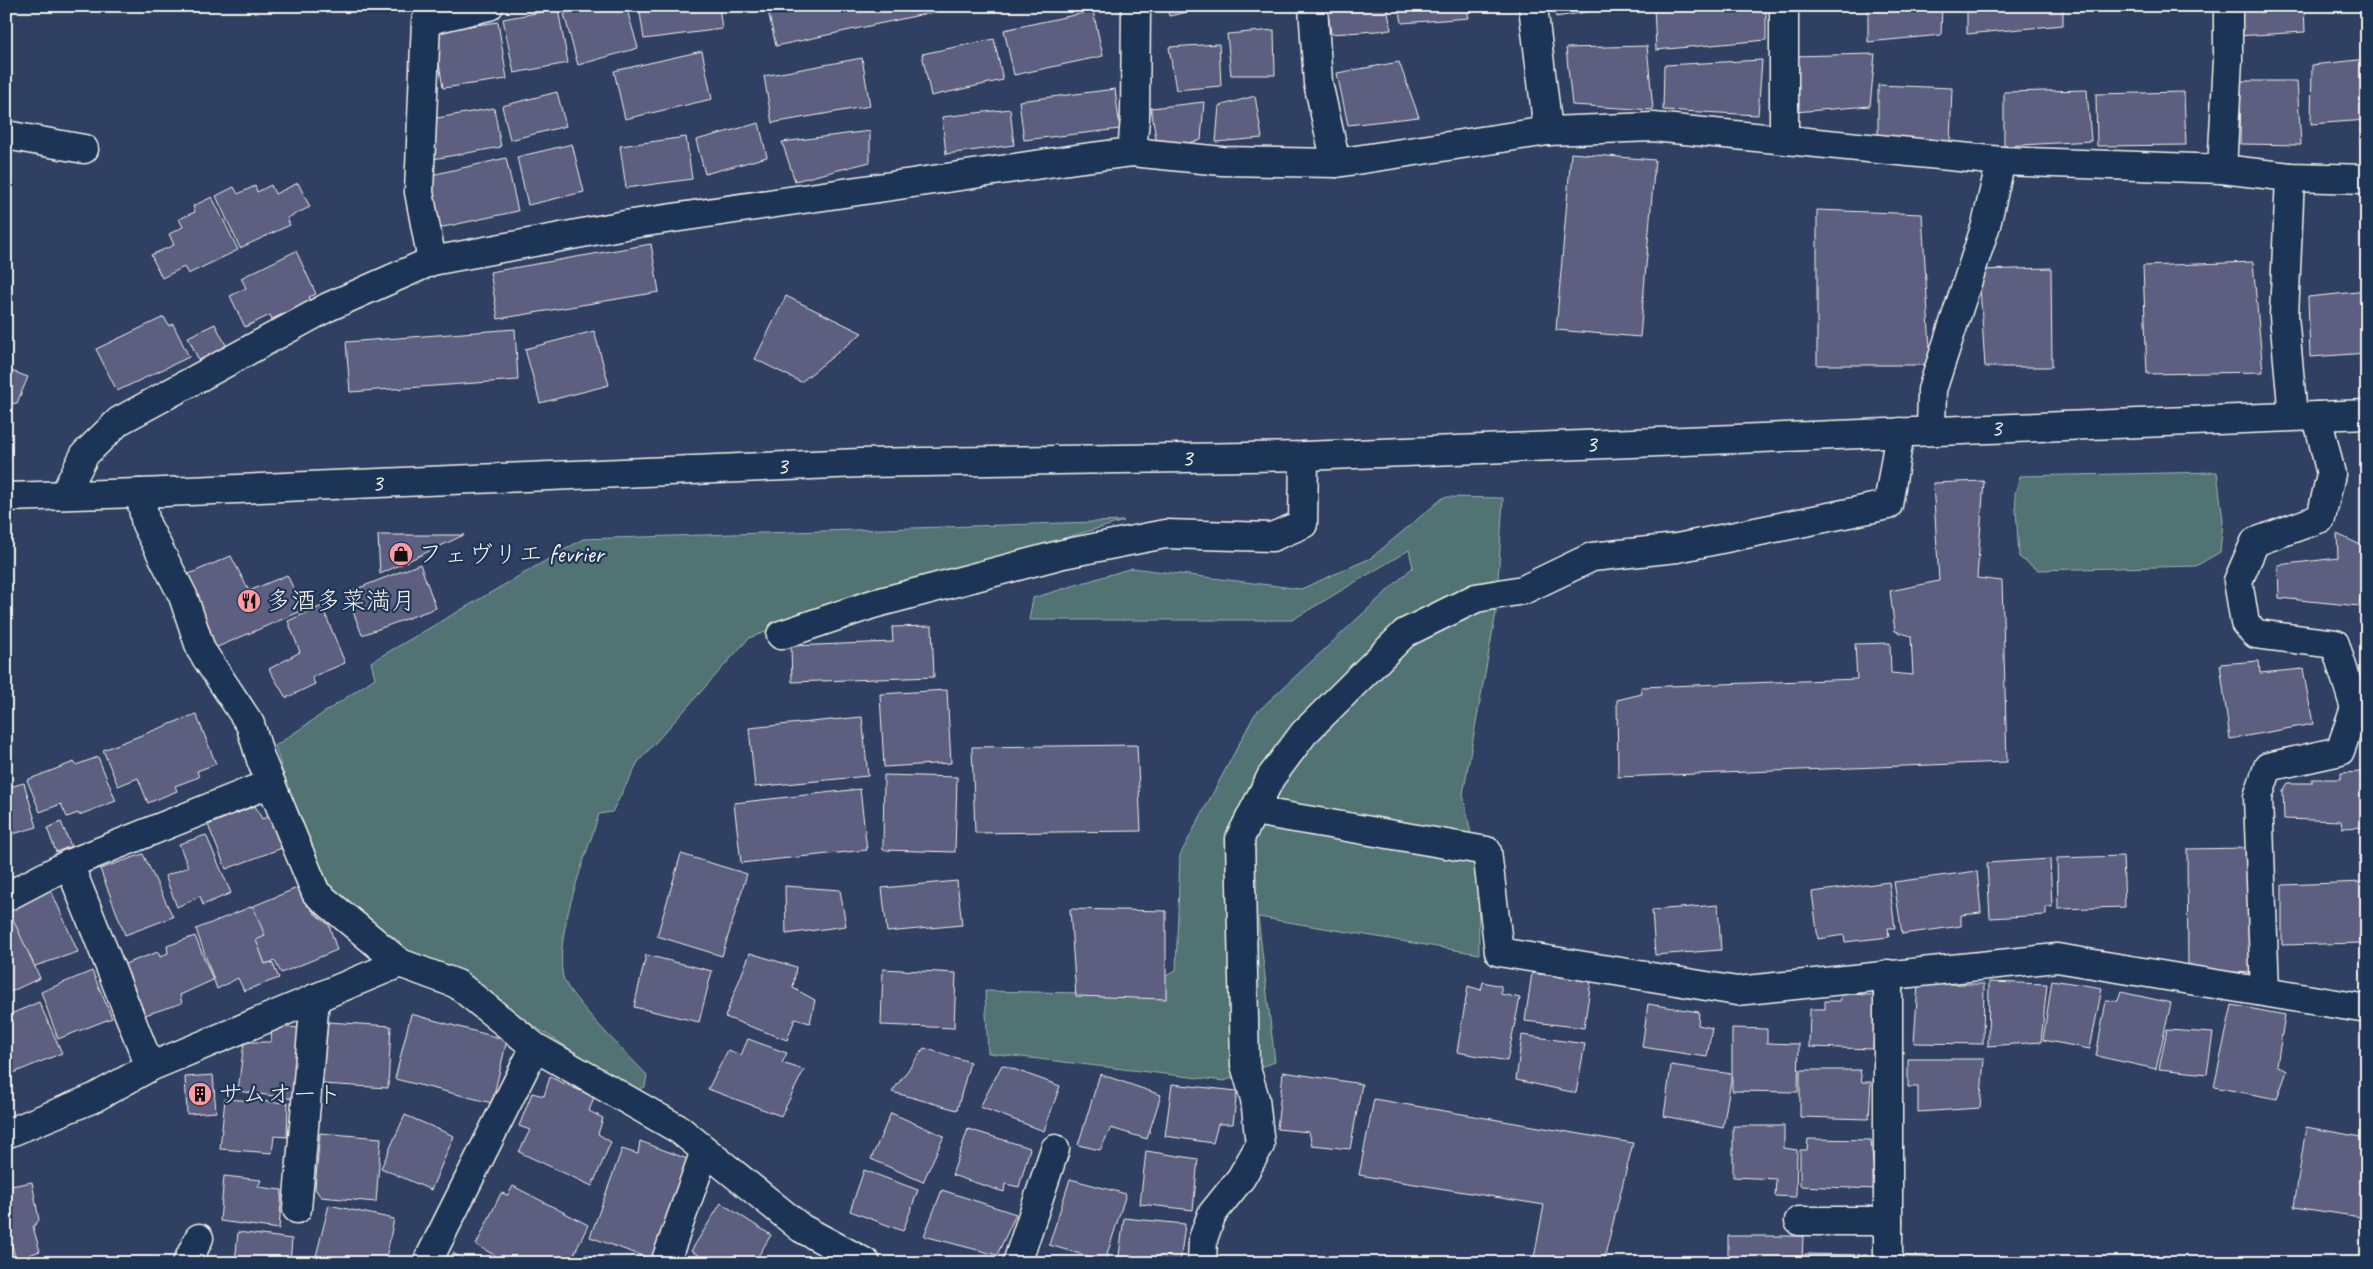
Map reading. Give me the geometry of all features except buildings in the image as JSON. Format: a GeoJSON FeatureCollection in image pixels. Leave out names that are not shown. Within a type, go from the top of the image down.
{"type":"FeatureCollection","features":[{"type":"Feature","properties":{"kind":"street"},"geometry":{"type":"LineString","coordinates":[[432,261],[419,192],[426,21],[489,6]]}},
{"type":"Feature","properties":{"kind":"street"},"geometry":{"type":"LineString","coordinates":[[1132,152],[1135,118],[1136,6]]}},
{"type":"Feature","properties":{"kind":"street"},"geometry":{"type":"LineString","coordinates":[[1313,6],[1318,82],[1336,163]]}},
{"type":"Feature","properties":{"kind":"street"},"geometry":{"type":"LineString","coordinates":[[1533,6],[1548,131]]}},
{"type":"Feature","properties":{"kind":"street"},"geometry":{"type":"LineString","coordinates":[[1784,6],[1784,139]]}},
{"type":"Feature","properties":{"kind":"street"},"geometry":{"type":"LineString","coordinates":[[2222,169],[2228,60],[2228,6]]}},
{"type":"Feature","properties":{"kind":"street"},"geometry":{"type":"LineString","coordinates":[[64,495],[85,454],[119,421],[328,307],[432,261],[625,224],[1132,152],[1222,161],[1336,163],[1548,131],[1653,127],[2001,161],[2222,169],[2290,176],[2367,178]]}},
{"type":"Feature","properties":{"kind":"street"},"geometry":{"type":"LineString","coordinates":[[6,135],[84,149]]}},
{"type":"Feature","properties":{"kind":"street"},"geometry":{"type":"LineString","coordinates":[[1931,430],[1932,390],[1986,225],[2001,161]]}},
{"type":"Feature","properties":{"kind":"street"},"geometry":{"type":"LineString","coordinates":[[2265,992],[2258,797],[2268,767],[2340,751],[2355,708],[2335,644],[2256,634],[2246,623],[2238,581],[2255,542],[2321,518],[2332,474],[2305,416],[2284,316],[2290,176]]}},
{"type":"Feature","properties":{"kind":"street","name":"3"},"geometry":{"type":"LineString","coordinates":[[6,497],[860,463],[1304,456],[2367,414]]}},
{"type":"Feature","properties":{"kind":"street"},"geometry":{"type":"LineString","coordinates":[[1202,1263],[1204,1239],[1212,1214],[1241,1178],[1260,1145],[1254,1099],[1244,1064],[1240,838],[1271,777],[1304,733],[1406,633],[1476,598],[1523,590],[1592,557],[1677,548],[1888,504],[1900,432]]}},
{"type":"Feature","properties":{"kind":"street"},"geometry":{"type":"LineString","coordinates":[[781,635],[873,604],[1081,551],[1165,534],[1272,537],[1303,524],[1304,456]]}},
{"type":"Feature","properties":{"kind":"street"},"geometry":{"type":"LineString","coordinates":[[140,493],[146,524],[183,596],[201,650],[250,724],[271,783],[316,893],[400,963],[457,984],[535,1047],[680,1130],[801,1228],[866,1263]]}},
{"type":"Feature","properties":{"kind":"street"},"geometry":{"type":"LineString","coordinates":[[6,897],[69,864],[271,783]]}},
{"type":"Feature","properties":{"kind":"street"},"geometry":{"type":"LineString","coordinates":[[1254,811],[1487,851],[1499,952],[1737,991],[2057,958],[2367,1009]]}},
{"type":"Feature","properties":{"kind":"street"},"geometry":{"type":"LineString","coordinates":[[69,864],[150,1066]]}},
{"type":"Feature","properties":{"kind":"street"},"geometry":{"type":"LineString","coordinates":[[6,1134],[94,1098],[150,1066],[400,963]]}},
{"type":"Feature","properties":{"kind":"street"},"geometry":{"type":"LineString","coordinates":[[1888,974],[1888,1263]]}},
{"type":"Feature","properties":{"kind":"street"},"geometry":{"type":"LineString","coordinates":[[298,1209],[315,998]]}},
{"type":"Feature","properties":{"kind":"street"},"geometry":{"type":"LineString","coordinates":[[427,1263],[535,1047]]}},
{"type":"Feature","properties":{"kind":"street"},"geometry":{"type":"LineString","coordinates":[[1017,1263],[1055,1149]]}},
{"type":"Feature","properties":{"kind":"street"},"geometry":{"type":"LineString","coordinates":[[665,1263],[705,1151]]}},
{"type":"Feature","properties":{"kind":"street"},"geometry":{"type":"LineString","coordinates":[[1799,1221],[1888,1221]]}},
{"type":"Feature","properties":{"kind":"street"},"geometry":{"type":"LineString","coordinates":[[187,1263],[199,1238]]}},
{"type":"Feature","properties":{"kind":"green space"},"geometry":{"type":"Polygon","coordinates":[[[2217,472],[2223,521],[2220,552],[2196,566],[2038,570],[2019,557],[2015,494],[2020,476],[2217,472]]]}},
{"type":"Feature","properties":{"kind":"green space"},"geometry":{"type":"Polygon","coordinates":[[[1444,497],[1503,498],[1496,613],[1463,794],[1478,869],[1479,954],[1258,917],[1275,1062],[1224,1081],[988,1053],[985,991],[1127,994],[1176,971],[1180,855],[1255,714],[1413,567],[1409,550],[1292,620],[1029,620],[1033,598],[1132,568],[1301,589],[1371,558],[1444,497]]]}},
{"type":"Feature","properties":{"kind":"green space"},"geometry":{"type":"Polygon","coordinates":[[[1124,521],[869,594],[749,638],[638,762],[612,812],[599,814],[567,917],[561,959],[563,977],[567,986],[600,1027],[647,1075],[645,1087],[635,1091],[517,1015],[404,955],[335,898],[297,817],[275,746],[375,678],[371,662],[583,539],[1124,521]]]}},
{"type":"Feature","properties":{"kind":"place","name":"フェヴリエ fevrier"},"geometry":{"type":"Point","coordinates":[401,554]}},
{"type":"Feature","properties":{"kind":"place","name":"多酒多菜満月"},"geometry":{"type":"Point","coordinates":[249,601]}},
{"type":"Feature","properties":{"kind":"place","name":"サムオート"},"geometry":{"type":"Point","coordinates":[200,1094]}}]}
